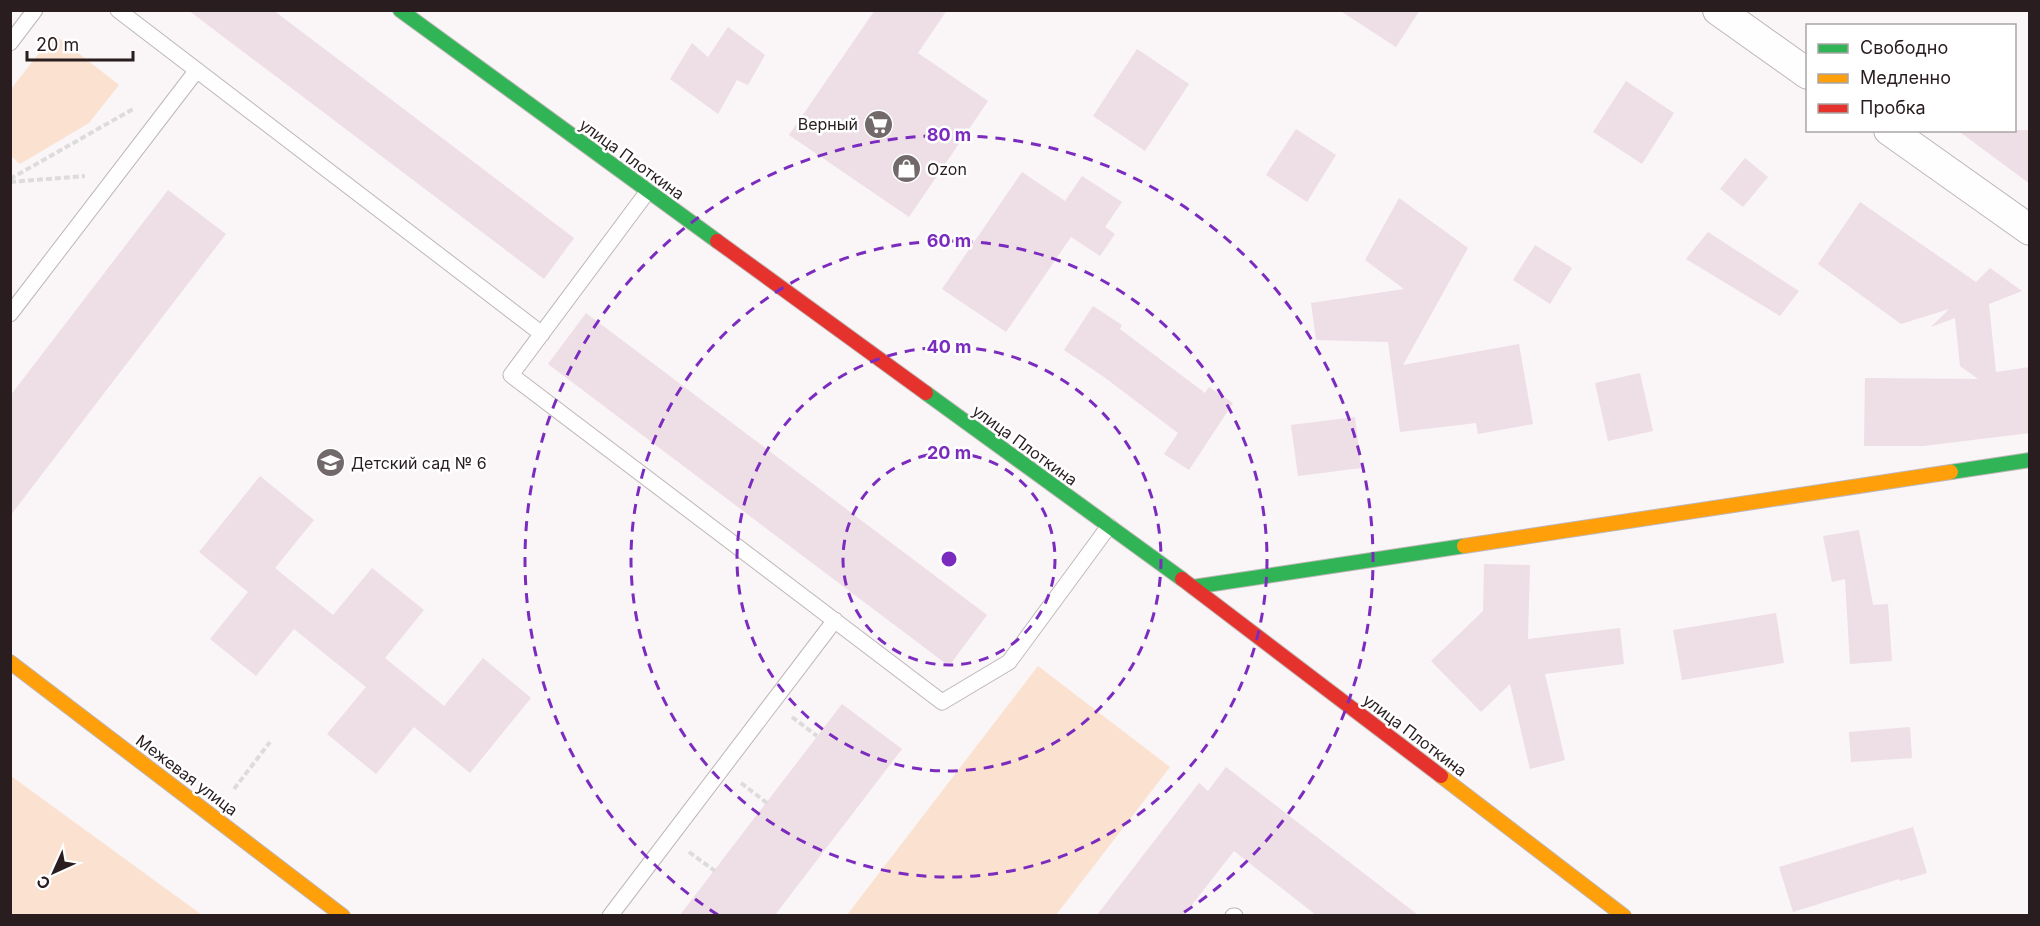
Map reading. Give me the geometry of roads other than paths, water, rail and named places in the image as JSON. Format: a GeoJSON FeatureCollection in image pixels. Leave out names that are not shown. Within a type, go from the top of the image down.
{"type":"FeatureCollection","features":[{"type":"Feature","properties":{"kind":"street","name":"улица Плоткина"},"geometry":{"type":"LineString","coordinates":[[400,10],[1193,587],[1624,915]]}},
{"type":"Feature","properties":{"kind":"street"},"geometry":{"type":"LineString","coordinates":[[1718,10],[1806,73]]}},
{"type":"Feature","properties":{"kind":"street"},"geometry":{"type":"LineString","coordinates":[[1891,132],[2030,230]]}},
{"type":"Feature","properties":{"kind":"street"},"geometry":{"type":"LineString","coordinates":[[1193,587],[2030,460]]}},
{"type":"Feature","properties":{"kind":"street","name":"Межевая улица"},"geometry":{"type":"LineString","coordinates":[[10,662],[343,915]]}},
{"type":"Feature","properties":{"kind":"lane"},"geometry":{"type":"LineString","coordinates":[[10,43],[35,10]]}},
{"type":"Feature","properties":{"kind":"lane"},"geometry":{"type":"LineString","coordinates":[[118,10],[542,334]]}},
{"type":"Feature","properties":{"kind":"lane"},"geometry":{"type":"LineString","coordinates":[[10,314],[197,70]]}},
{"type":"Feature","properties":{"kind":"lane"},"geometry":{"type":"LineString","coordinates":[[648,191],[511,375],[942,702],[1009,662],[1109,526]]}},
{"type":"Feature","properties":{"kind":"lane"},"geometry":{"type":"LineString","coordinates":[[609,915],[835,620]]}},
{"type":"Feature","properties":{"kind":"place","name":"Верный"},"geometry":{"type":"Point","coordinates":[879,124]}},
{"type":"Feature","properties":{"kind":"place","name":"Ozon"},"geometry":{"type":"Point","coordinates":[906,169]}},
{"type":"Feature","properties":{"kind":"place","name":"Детский сад № 6"},"geometry":{"type":"Point","coordinates":[330,463]}}]}
